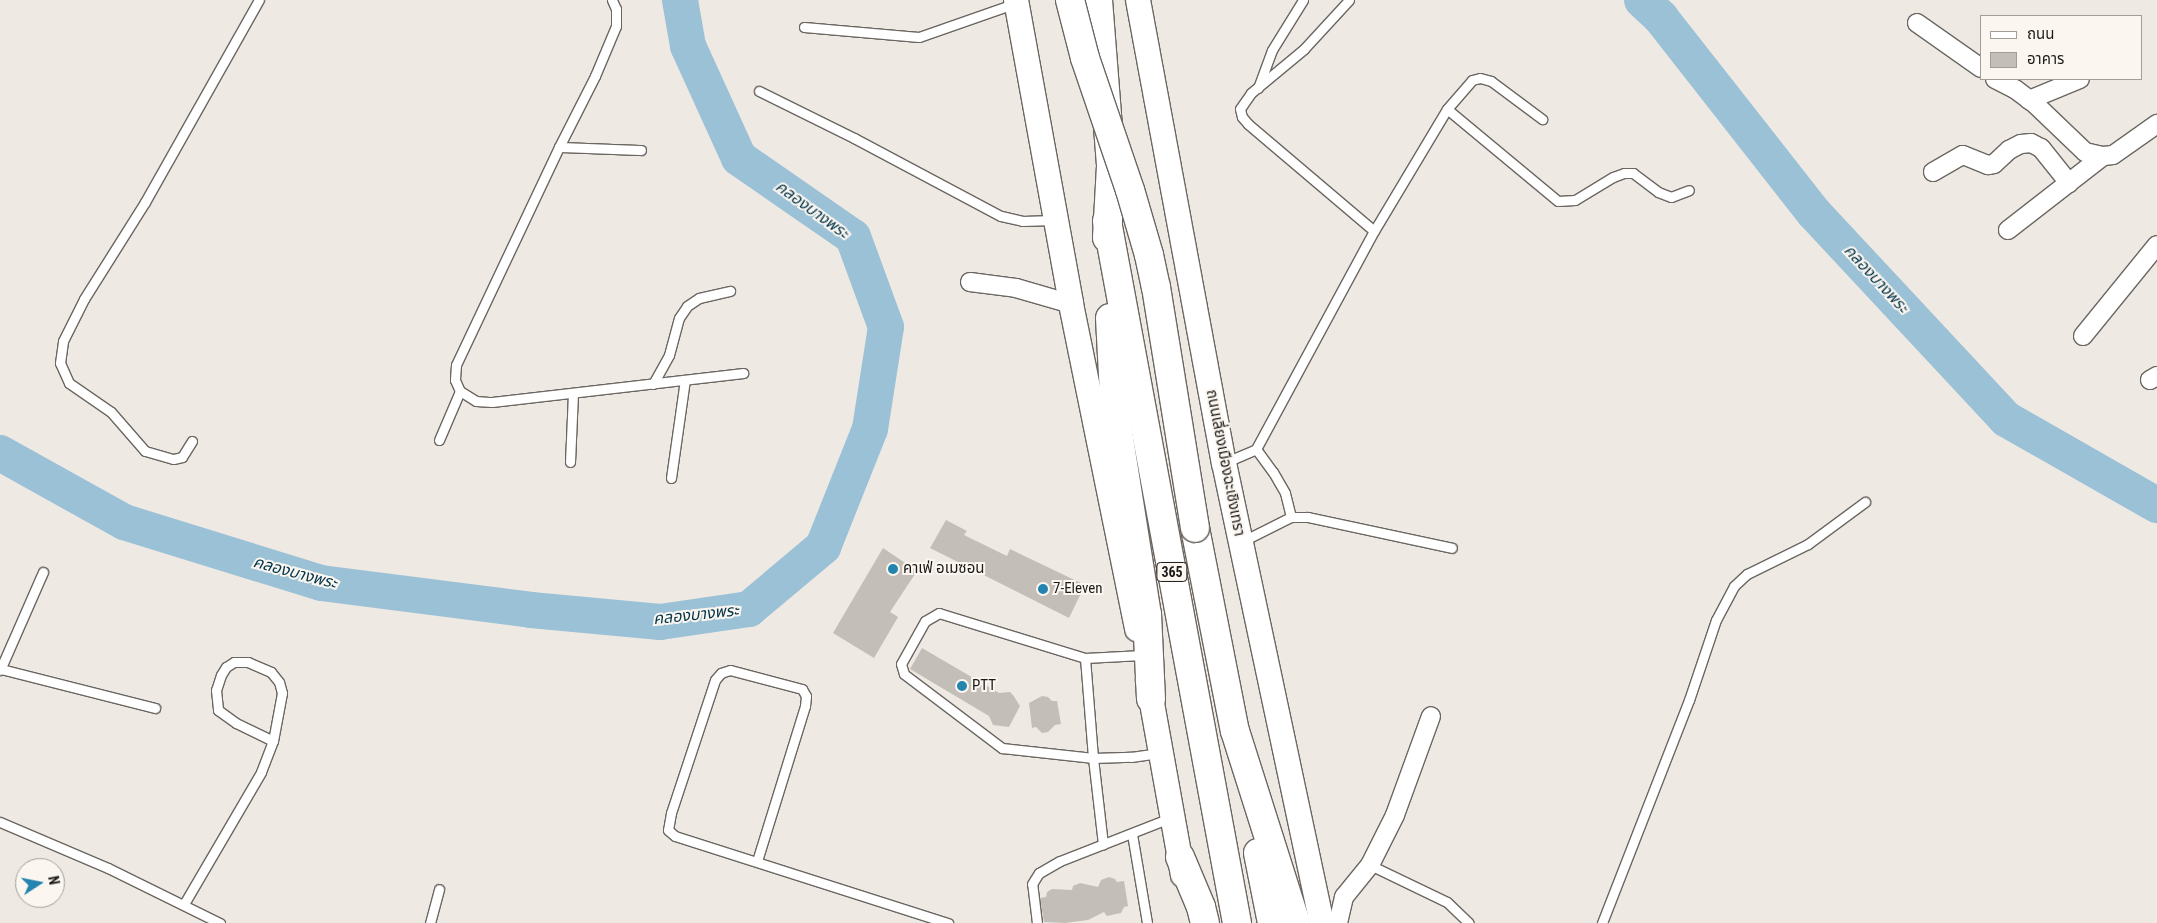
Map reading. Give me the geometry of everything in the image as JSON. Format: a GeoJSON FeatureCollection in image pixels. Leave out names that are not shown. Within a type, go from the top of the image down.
{"type":"FeatureCollection","features":[{"type":"Feature","properties":{"kind":"highway"},"geometry":{"type":"LineString","coordinates":[[1070,0],[1085,58],[1130,190],[1149,255],[1156,287],[1195,528],[1272,923]]}},
{"type":"Feature","properties":{"kind":"highway"},"geometry":{"type":"LineString","coordinates":[[1098,0],[1112,166],[1107,221],[1116,414],[1147,614],[1151,699]]}},
{"type":"Feature","properties":{"kind":"highway","name":"365"},"geometry":{"type":"LineString","coordinates":[[1107,221],[1236,923]]}},
{"type":"Feature","properties":{"kind":"highway"},"geometry":{"type":"LineString","coordinates":[[1235,732],[1296,923]]}},
{"type":"Feature","properties":{"kind":"highway"},"geometry":{"type":"LineString","coordinates":[[1180,857],[1201,907],[1205,923]]}},
{"type":"Feature","properties":{"kind":"main road","name":"ถนนเลี่ยงเมืองฉะเชิงเทรา"},"geometry":{"type":"LineString","coordinates":[[1138,0],[1224,463],[1322,923]]}},
{"type":"Feature","properties":{"kind":"main road"},"geometry":{"type":"LineString","coordinates":[[1016,2],[1071,304],[1151,699],[1193,923]]}},
{"type":"Feature","properties":{"kind":"street"},"geometry":{"type":"LineString","coordinates":[[1917,23],[1980,67]]}},
{"type":"Feature","properties":{"kind":"street"},"geometry":{"type":"LineString","coordinates":[[1998,80],[2029,100],[2085,152],[2103,156],[2113,155],[2157,124]]}},
{"type":"Feature","properties":{"kind":"street"},"geometry":{"type":"LineString","coordinates":[[2029,100],[2078,80]]}},
{"type":"Feature","properties":{"kind":"street"},"geometry":{"type":"LineString","coordinates":[[1933,172],[1963,155],[1988,164],[1994,164],[2009,150],[2021,144],[2031,143],[2041,148],[2069,183]]}},
{"type":"Feature","properties":{"kind":"street"},"geometry":{"type":"LineString","coordinates":[[2008,230],[2103,156]]}},
{"type":"Feature","properties":{"kind":"street"},"geometry":{"type":"LineString","coordinates":[[2083,336],[2157,245]]}},
{"type":"Feature","properties":{"kind":"street"},"geometry":{"type":"LineString","coordinates":[[970,282],[1016,288],[1071,304]]}},
{"type":"Feature","properties":{"kind":"street"},"geometry":{"type":"LineString","coordinates":[[1338,923],[1344,897],[1370,865],[1395,815],[1431,716]]}},
{"type":"Feature","properties":{"kind":"lane"},"geometry":{"type":"LineString","coordinates":[[192,441],[182,457],[173,459],[145,450],[111,412],[69,383],[60,364],[63,341],[84,299],[145,202],[259,0]]}},
{"type":"Feature","properties":{"kind":"lane"},"geometry":{"type":"LineString","coordinates":[[612,0],[616,9],[616,26],[596,76],[559,147],[456,365],[455,380],[460,391],[476,401],[492,402],[742,373]]}},
{"type":"Feature","properties":{"kind":"lane"},"geometry":{"type":"LineString","coordinates":[[1258,88],[1272,50],[1303,0]]}},
{"type":"Feature","properties":{"kind":"lane"},"geometry":{"type":"LineString","coordinates":[[1349,0],[1304,49],[1258,88],[1244,102],[1240,109],[1242,117],[1374,231]]}},
{"type":"Feature","properties":{"kind":"lane"},"geometry":{"type":"LineString","coordinates":[[804,27],[919,37],[1016,2]]}},
{"type":"Feature","properties":{"kind":"lane"},"geometry":{"type":"LineString","coordinates":[[1224,463],[1256,449],[1374,231],[1447,109],[1472,80],[1480,78],[1490,81],[1542,119]]}},
{"type":"Feature","properties":{"kind":"lane"},"geometry":{"type":"LineString","coordinates":[[759,91],[871,146],[1000,216],[1022,221],[1057,220]]}},
{"type":"Feature","properties":{"kind":"lane"},"geometry":{"type":"LineString","coordinates":[[1447,109],[1558,201],[1575,200],[1613,177],[1624,173],[1633,173],[1658,192],[1671,197],[1689,190]]}},
{"type":"Feature","properties":{"kind":"lane"},"geometry":{"type":"LineString","coordinates":[[559,147],[641,150]]}},
{"type":"Feature","properties":{"kind":"lane"},"geometry":{"type":"LineString","coordinates":[[654,384],[669,355],[679,318],[687,306],[699,298],[730,291]]}},
{"type":"Feature","properties":{"kind":"lane"},"geometry":{"type":"LineString","coordinates":[[671,478],[685,380]]}},
{"type":"Feature","properties":{"kind":"lane"},"geometry":{"type":"LineString","coordinates":[[439,440],[460,391]]}},
{"type":"Feature","properties":{"kind":"lane"},"geometry":{"type":"LineString","coordinates":[[570,462],[573,393]]}},
{"type":"Feature","properties":{"kind":"lane"},"geometry":{"type":"LineString","coordinates":[[1256,449],[1273,472],[1285,493],[1291,517]]}},
{"type":"Feature","properties":{"kind":"lane"},"geometry":{"type":"LineString","coordinates":[[1602,923],[1689,700],[1716,620],[1734,586],[1747,574],[1808,544],[1865,502]]}},
{"type":"Feature","properties":{"kind":"lane"},"geometry":{"type":"LineString","coordinates":[[1240,543],[1291,517],[1328,520],[1452,548]]}},
{"type":"Feature","properties":{"kind":"lane"},"geometry":{"type":"LineString","coordinates":[[43,572],[0,669],[155,708]]}},
{"type":"Feature","properties":{"kind":"lane"},"geometry":{"type":"LineString","coordinates":[[1142,655],[1085,658],[939,613],[925,621],[901,664],[904,674],[1002,748],[1093,758],[1131,757],[1161,753]]}},
{"type":"Feature","properties":{"kind":"lane"},"geometry":{"type":"LineString","coordinates":[[1085,658],[1093,758],[1103,844]]}},
{"type":"Feature","properties":{"kind":"lane"},"geometry":{"type":"LineString","coordinates":[[184,904],[261,772],[273,741],[282,693],[279,682],[271,672],[248,662],[234,662],[226,667],[216,690],[218,710],[236,723],[273,741]]}},
{"type":"Feature","properties":{"kind":"lane"},"geometry":{"type":"LineString","coordinates":[[757,861],[805,706],[806,696],[802,689],[730,670],[721,673],[715,680],[671,813],[668,830],[675,836],[948,923]]}},
{"type":"Feature","properties":{"kind":"lane"},"geometry":{"type":"LineString","coordinates":[[1036,923],[1032,884],[1038,873],[1060,861],[1172,817]]}},
{"type":"Feature","properties":{"kind":"lane"},"geometry":{"type":"LineString","coordinates":[[0,822],[184,904],[220,923]]}},
{"type":"Feature","properties":{"kind":"lane"},"geometry":{"type":"LineString","coordinates":[[1132,834],[1147,923]]}},
{"type":"Feature","properties":{"kind":"lane"},"geometry":{"type":"LineString","coordinates":[[1370,865],[1447,902],[1469,923]]}},
{"type":"Feature","properties":{"kind":"lane"},"geometry":{"type":"LineString","coordinates":[[430,923],[439,888]]}},
{"type":"Feature","properties":{"kind":"building"},"geometry":{"type":"Polygon","coordinates":[[[946,520],[967,531],[964,535],[1007,556],[1010,549],[1085,585],[1069,618],[930,548],[946,520]]]}},
{"type":"Feature","properties":{"kind":"building"},"geometry":{"type":"Polygon","coordinates":[[[883,548],[917,571],[890,612],[898,617],[874,658],[833,633],[883,548]]]}},
{"type":"Feature","properties":{"kind":"building"},"geometry":{"type":"Polygon","coordinates":[[[922,648],[999,693],[1010,692],[1020,706],[1009,727],[993,725],[989,716],[910,669],[922,648]]]}},
{"type":"Feature","properties":{"kind":"building"},"geometry":{"type":"Polygon","coordinates":[[[1042,696],[1048,697],[1052,701],[1057,701],[1061,724],[1055,725],[1048,732],[1042,733],[1036,727],[1032,728],[1029,703],[1042,696]]]}},
{"type":"Feature","properties":{"kind":"building"},"geometry":{"type":"Polygon","coordinates":[[[1109,877],[1117,882],[1124,881],[1128,906],[1124,907],[1121,913],[1107,916],[1104,912],[1088,920],[1065,923],[1044,922],[1040,898],[1046,897],[1047,892],[1052,889],[1072,890],[1073,886],[1080,883],[1098,887],[1101,880],[1109,877]]]}},
{"type":"Feature","properties":{"kind":"waterway","name":"คลองบางพระ"},"geometry":{"type":"LineString","coordinates":[[0,453],[124,522],[321,583],[531,610],[660,622],[749,609],[823,547],[870,429],[886,327],[853,237],[739,158],[688,46],[680,0]]}},
{"type":"Feature","properties":{"kind":"waterway","name":"คลองบางพระ"},"geometry":{"type":"LineString","coordinates":[[1642,0],[1661,18],[1814,213],[2006,419],[2157,505]]}},
{"type":"Feature","properties":{"kind":"place","name":"คาเฟ่ อเมซอน"},"geometry":{"type":"Point","coordinates":[893,569]}},
{"type":"Feature","properties":{"kind":"place","name":"7-Eleven"},"geometry":{"type":"Point","coordinates":[1043,589]}},
{"type":"Feature","properties":{"kind":"place","name":"PTT"},"geometry":{"type":"Point","coordinates":[962,686]}}]}
